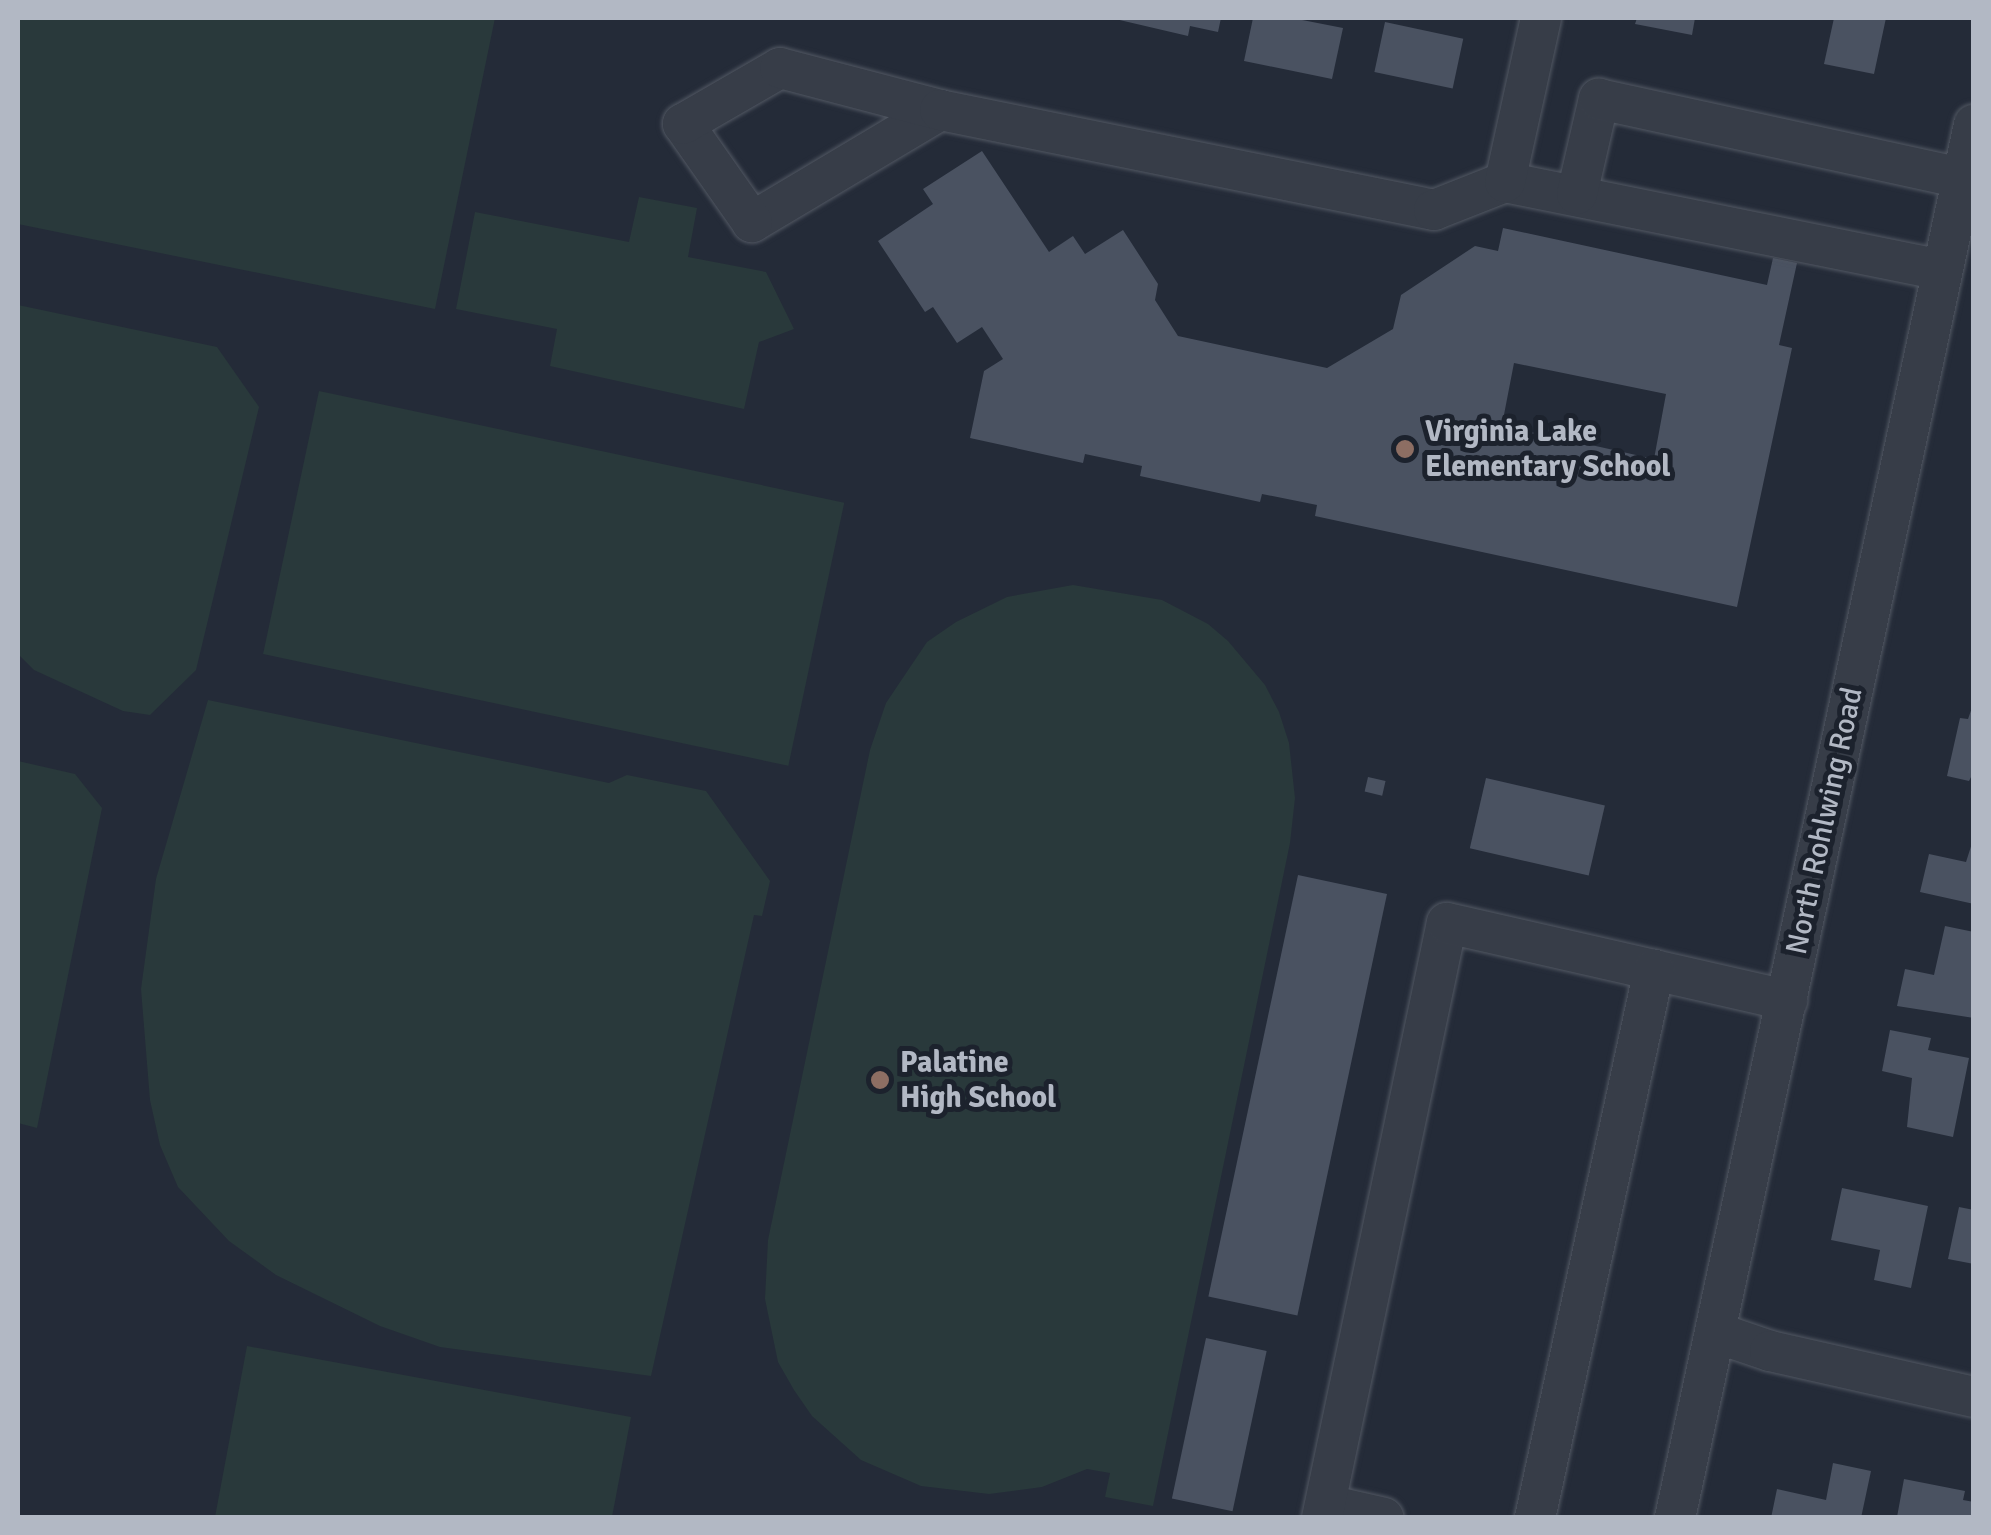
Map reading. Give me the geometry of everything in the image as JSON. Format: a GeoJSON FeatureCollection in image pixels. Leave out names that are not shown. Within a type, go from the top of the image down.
{"type":"FeatureCollection","features":[{"type":"Feature","properties":{"kind":"street"},"geometry":{"type":"LineString","coordinates":[[1505,182],[1540,18]]}},
{"type":"Feature","properties":{"kind":"street"},"geometry":{"type":"LineString","coordinates":[[940,110],[752,222],[683,124],[780,68],[940,110],[1434,210],[1505,182],[1940,270]]}},
{"type":"Feature","properties":{"kind":"street"},"geometry":{"type":"LineString","coordinates":[[1576,194],[1598,99],[1961,178]]}},
{"type":"Feature","properties":{"kind":"street","name":"North Rohlwing Road"},"geometry":{"type":"LineString","coordinates":[[1674,1518],[1718,1333],[1940,270],[1974,124]]}},
{"type":"Feature","properties":{"kind":"street"},"geometry":{"type":"LineString","coordinates":[[1384,1518],[1325,1512],[1447,923],[1788,1000]]}},
{"type":"Feature","properties":{"kind":"street"},"geometry":{"type":"LineString","coordinates":[[1535,1518],[1654,970]]}},
{"type":"Feature","properties":{"kind":"street"},"geometry":{"type":"LineString","coordinates":[[1718,1333],[1770,1352],[1974,1397]]}},
{"type":"Feature","properties":{"kind":"shaded area"},"geometry":{"type":"Polygon","coordinates":[[[18,18],[495,18],[435,309],[18,224],[18,18]]]}},
{"type":"Feature","properties":{"kind":"shaded area"},"geometry":{"type":"Polygon","coordinates":[[[639,197],[697,208],[688,257],[766,272],[794,329],[759,342],[744,409],[550,366],[557,329],[456,309],[475,212],[629,242],[639,197]]]}},
{"type":"Feature","properties":{"kind":"shaded area"},"geometry":{"type":"Polygon","coordinates":[[[18,305],[217,347],[259,407],[196,670],[150,715],[123,711],[34,670],[18,654],[18,305]]]}},
{"type":"Feature","properties":{"kind":"shaded area"},"geometry":{"type":"Polygon","coordinates":[[[319,391],[844,503],[788,766],[263,654],[319,391]]]}},
{"type":"Feature","properties":{"kind":"shaded area"},"geometry":{"type":"Polygon","coordinates":[[[1073,585],[1162,600],[1208,624],[1228,641],[1265,685],[1279,712],[1289,743],[1295,798],[1290,843],[1153,1506],[1105,1497],[1110,1473],[1087,1469],[1042,1487],[989,1494],[921,1486],[861,1460],[812,1416],[794,1390],[778,1362],[765,1299],[768,1240],[870,750],[886,703],[927,642],[956,622],[1007,597],[1073,585]]]}},
{"type":"Feature","properties":{"kind":"shaded area"},"geometry":{"type":"Polygon","coordinates":[[[208,700],[609,783],[627,775],[706,791],[770,881],[762,916],[754,915],[651,1376],[440,1347],[380,1326],[276,1275],[229,1241],[178,1187],[160,1145],[150,1100],[141,989],[156,879],[208,700]]]}},
{"type":"Feature","properties":{"kind":"shaded area"},"geometry":{"type":"Polygon","coordinates":[[[18,761],[75,774],[102,808],[37,1128],[18,1123],[18,761]]]}},
{"type":"Feature","properties":{"kind":"shaded area"},"geometry":{"type":"Polygon","coordinates":[[[247,1346],[631,1417],[612,1517],[215,1517],[247,1346]]]}},
{"type":"Feature","properties":{"kind":"building"},"geometry":{"type":"Polygon","coordinates":[[[1111,18],[1221,18],[1218,32],[1190,26],[1188,36],[1111,18]]]}},
{"type":"Feature","properties":{"kind":"building"},"geometry":{"type":"Polygon","coordinates":[[[1253,18],[1292,18],[1343,28],[1332,79],[1244,61],[1253,18]]]}},
{"type":"Feature","properties":{"kind":"building"},"geometry":{"type":"Polygon","coordinates":[[[1637,18],[1695,18],[1692,35],[1635,24],[1637,18]]]}},
{"type":"Feature","properties":{"kind":"building"},"geometry":{"type":"Polygon","coordinates":[[[1834,18],[1886,18],[1874,74],[1824,64],[1834,18]]]}},
{"type":"Feature","properties":{"kind":"building"},"geometry":{"type":"Polygon","coordinates":[[[1385,22],[1463,39],[1453,89],[1374,72],[1385,22]]]}},
{"type":"Feature","properties":{"kind":"building","name":"Virginia Lake Elementary School"},"geometry":{"type":"Polygon","coordinates":[[[982,151],[1049,252],[1073,236],[1085,254],[1123,230],[1158,284],[1155,300],[1178,336],[1327,368],[1393,329],[1401,295],[1475,246],[1498,251],[1503,228],[1767,285],[1773,258],[1797,263],[1779,345],[1792,348],[1737,607],[1315,516],[1317,505],[1262,494],[1260,502],[1140,476],[1142,466],[1085,454],[1083,463],[970,438],[984,371],[1003,359],[982,327],[957,343],[933,307],[925,312],[878,241],[933,204],[923,189],[982,151]],[[1514,363],[1502,425],[1654,459],[1666,394],[1514,363]]]}},
{"type":"Feature","properties":{"kind":"building"},"geometry":{"type":"Polygon","coordinates":[[[1974,702],[1974,771],[1969,781],[1947,776],[1960,718],[1968,719],[1974,702]]]}},
{"type":"Feature","properties":{"kind":"building"},"geometry":{"type":"Polygon","coordinates":[[[1368,777],[1386,781],[1382,796],[1365,792],[1368,777]]]}},
{"type":"Feature","properties":{"kind":"building"},"geometry":{"type":"Polygon","coordinates":[[[1486,778],[1605,805],[1589,876],[1470,848],[1486,778]]]}},
{"type":"Feature","properties":{"kind":"building"},"geometry":{"type":"Polygon","coordinates":[[[1974,837],[1974,904],[1920,892],[1929,854],[1966,862],[1974,837]]]}},
{"type":"Feature","properties":{"kind":"building"},"geometry":{"type":"Polygon","coordinates":[[[1298,875],[1387,894],[1297,1316],[1208,1297],[1298,875]]]}},
{"type":"Feature","properties":{"kind":"building"},"geometry":{"type":"Polygon","coordinates":[[[1945,926],[1974,932],[1974,1018],[1897,1006],[1905,969],[1934,975],[1945,926]]]}},
{"type":"Feature","properties":{"kind":"building"},"geometry":{"type":"Polygon","coordinates":[[[1890,1030],[1931,1038],[1928,1050],[1969,1058],[1953,1137],[1907,1127],[1912,1078],[1882,1071],[1890,1030]]]}},
{"type":"Feature","properties":{"kind":"building"},"geometry":{"type":"Polygon","coordinates":[[[1842,1188],[1928,1206],[1911,1288],[1874,1280],[1880,1250],[1831,1240],[1842,1188]]]}},
{"type":"Feature","properties":{"kind":"building"},"geometry":{"type":"Polygon","coordinates":[[[1959,1207],[1974,1210],[1974,1264],[1948,1259],[1959,1207]]]}},
{"type":"Feature","properties":{"kind":"building"},"geometry":{"type":"Polygon","coordinates":[[[1206,1338],[1267,1351],[1233,1511],[1172,1498],[1206,1338]]]}},
{"type":"Feature","properties":{"kind":"building"},"geometry":{"type":"Polygon","coordinates":[[[1833,1463],[1871,1471],[1861,1518],[1771,1518],[1777,1489],[1826,1500],[1833,1463]]]}},
{"type":"Feature","properties":{"kind":"building"},"geometry":{"type":"Polygon","coordinates":[[[1904,1479],[1965,1491],[1963,1500],[1974,1502],[1974,1518],[1897,1517],[1904,1479]]]}},
{"type":"Feature","properties":{"kind":"place","name":"Virginia Lake Elementary School"},"geometry":{"type":"Point","coordinates":[1405,449]}},
{"type":"Feature","properties":{"kind":"place","name":"Palatine High School"},"geometry":{"type":"Point","coordinates":[880,1080]}}]}
